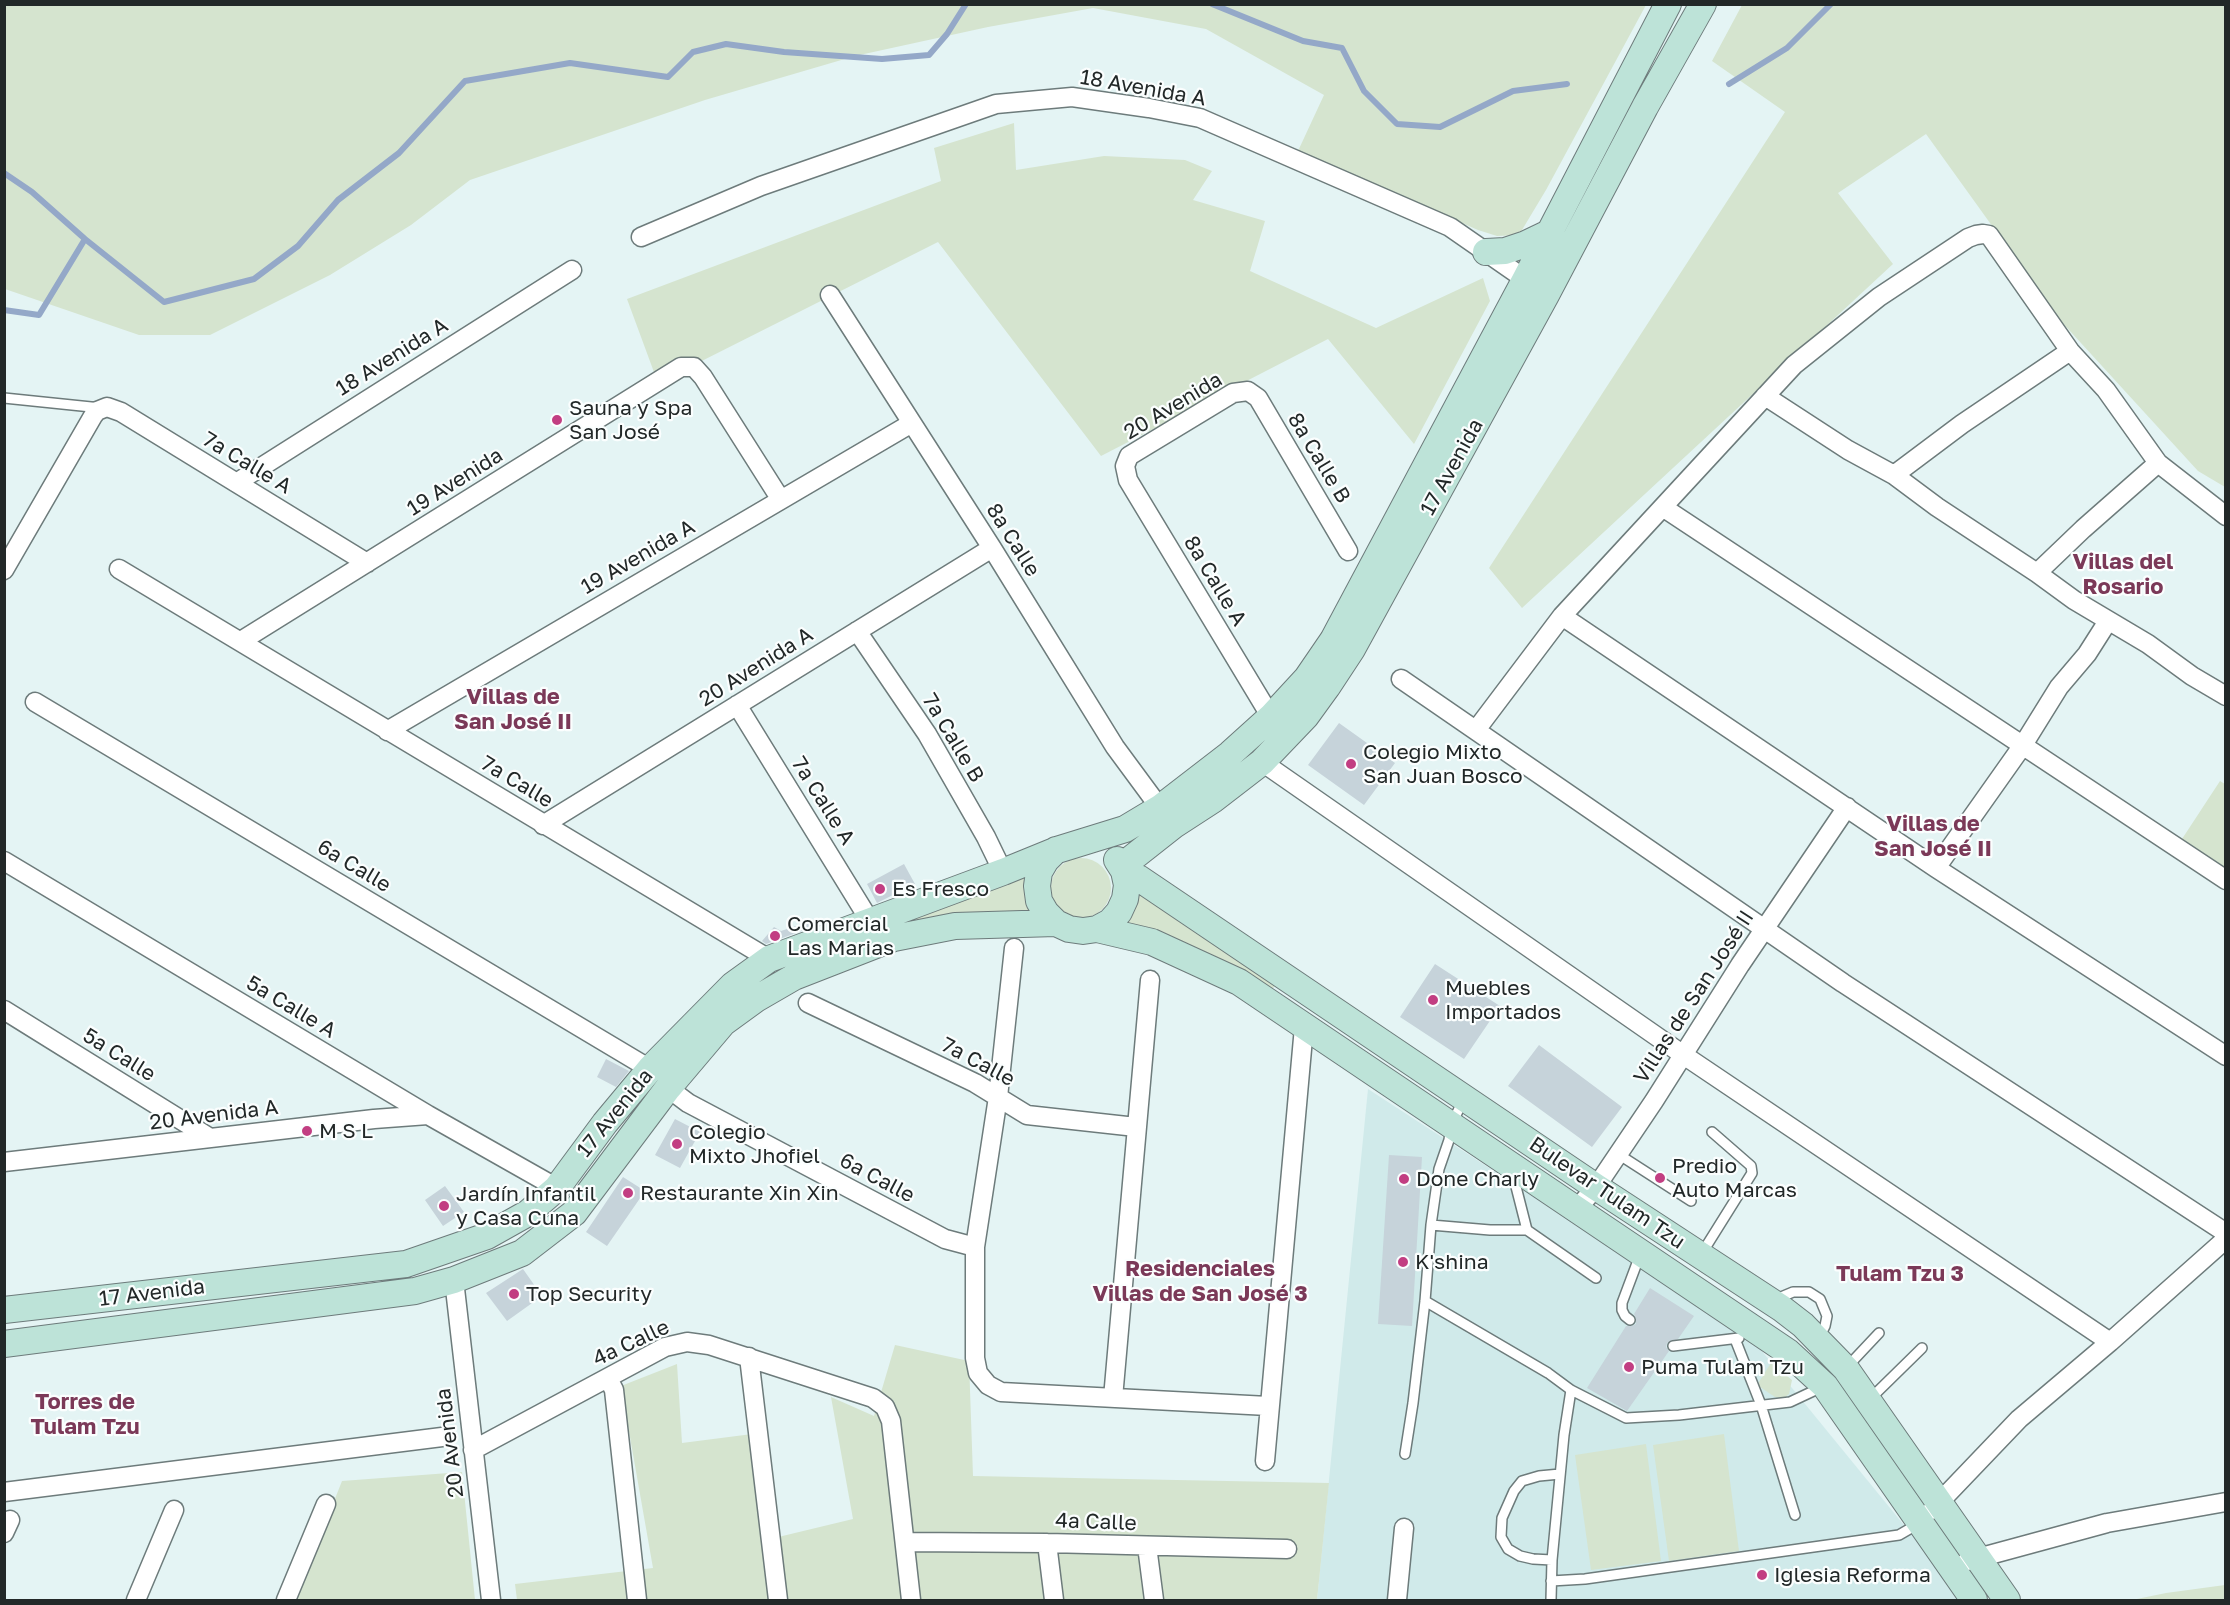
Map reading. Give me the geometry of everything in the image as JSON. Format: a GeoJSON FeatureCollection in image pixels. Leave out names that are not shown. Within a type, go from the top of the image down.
{"type":"FeatureCollection","features":[{"type":"Feature","properties":{"kind":"main road","name":"17 Avenida"},"geometry":{"type":"LineString","coordinates":[[1085,842],[1125,829],[1160,808],[1230,754],[1271,717],[1307,678],[1333,640],[1668,4]]}},
{"type":"Feature","properties":{"kind":"main road","name":"17 Avenida"},"geometry":{"type":"LineString","coordinates":[[1123,868],[1174,825],[1214,799],[1262,762],[1306,716],[1352,649],[1703,4]]}},
{"type":"Feature","properties":{"kind":"main road"},"geometry":{"type":"LineString","coordinates":[[1486,252],[1505,251],[1549,233]]}},
{"type":"Feature","properties":{"kind":"main road"},"geometry":{"type":"LineString","coordinates":[[1085,842],[1100,846],[1113,854],[1123,868],[1127,885],[1125,899],[1119,912],[1110,922],[1097,929],[1083,932],[1069,929],[1056,923],[1043,907],[1037,886],[1043,866],[1057,850],[1085,842]]}},
{"type":"Feature","properties":{"kind":"main road","name":"17 Avenida"},"geometry":{"type":"LineString","coordinates":[[4,1310],[406,1264],[487,1236],[528,1213],[557,1188],[650,1069],[733,985],[769,959],[1057,850]]}},
{"type":"Feature","properties":{"kind":"main road","name":"Bulevar Tulam Tzu"},"geometry":{"type":"LineString","coordinates":[[1123,868],[1596,1187],[1772,1302],[1818,1340],[1846,1369],[2007,1600]]}},
{"type":"Feature","properties":{"kind":"main road","name":"17 Avenida"},"geometry":{"type":"LineString","coordinates":[[4,1344],[415,1291],[454,1280],[522,1253],[574,1213],[668,1088],[723,1023],[756,999],[794,977],[894,938],[955,926],[1056,923]]}},
{"type":"Feature","properties":{"kind":"main road","name":"Bulevar Tulam Tzu"},"geometry":{"type":"LineString","coordinates":[[1097,929],[1152,942],[1239,982],[1788,1352],[1825,1386],[1974,1600]]}},
{"type":"Feature","properties":{"kind":"main road"},"geometry":{"type":"LineString","coordinates":[[1641,1253],[1662,1230]]}},
{"type":"Feature","properties":{"kind":"street","name":"18 Avenida A"},"geometry":{"type":"LineString","coordinates":[[641,237],[761,186],[996,104],[1072,97],[1200,118],[1450,227],[1546,296]]}},
{"type":"Feature","properties":{"kind":"street"},"geometry":{"type":"LineString","coordinates":[[1476,730],[1562,616],[1794,365],[1879,297],[1968,238],[1983,234],[1989,235],[2070,351],[2106,390],[2158,463],[2226,516]]}},
{"type":"Feature","properties":{"kind":"street","name":"18 Avenida A"},"geometry":{"type":"LineString","coordinates":[[236,483],[572,270]]}},
{"type":"Feature","properties":{"kind":"street","name":"8a Calle"},"geometry":{"type":"LineString","coordinates":[[830,295],[992,548],[1115,747],[1160,808]]}},
{"type":"Feature","properties":{"kind":"street"},"geometry":{"type":"LineString","coordinates":[[1894,475],[1962,424],[2070,351]]}},
{"type":"Feature","properties":{"kind":"street","name":"19 Avenida"},"geometry":{"type":"LineString","coordinates":[[241,641],[681,367],[694,367],[703,377],[781,500]]}},
{"type":"Feature","properties":{"kind":"street","name":"20 Avenida"},"geometry":{"type":"LineString","coordinates":[[1125,466],[1129,456],[1233,393],[1248,391]]}},
{"type":"Feature","properties":{"kind":"street","name":"8a Calle B"},"geometry":{"type":"LineString","coordinates":[[1248,391],[1258,398],[1348,551]]}},
{"type":"Feature","properties":{"kind":"street"},"geometry":{"type":"LineString","coordinates":[[1765,396],[1848,450],[1894,475],[2074,600],[2148,644],[2192,676],[2226,696]]}},
{"type":"Feature","properties":{"kind":"street","name":"7a Calle A"},"geometry":{"type":"LineString","coordinates":[[101,408],[107,407],[121,412],[367,563]]}},
{"type":"Feature","properties":{"kind":"street"},"geometry":{"type":"LineString","coordinates":[[4,570],[93,416],[101,408]]}},
{"type":"Feature","properties":{"kind":"street","name":"19 Avenida A"},"geometry":{"type":"LineString","coordinates":[[387,731],[912,423]]}},
{"type":"Feature","properties":{"kind":"street"},"geometry":{"type":"LineString","coordinates":[[2037,573],[2158,463]]}},
{"type":"Feature","properties":{"kind":"street","name":"8a Calle A"},"geometry":{"type":"LineString","coordinates":[[1125,466],[1128,480],[1271,717]]}},
{"type":"Feature","properties":{"kind":"street"},"geometry":{"type":"LineString","coordinates":[[1664,508],[2226,880]]}},
{"type":"Feature","properties":{"kind":"street","name":"20 Avenida A"},"geometry":{"type":"LineString","coordinates":[[543,825],[992,548]]}},
{"type":"Feature","properties":{"kind":"street","name":"7a Calle"},"geometry":{"type":"LineString","coordinates":[[119,569],[769,959]]}},
{"type":"Feature","properties":{"kind":"street"},"geometry":{"type":"LineString","coordinates":[[1562,616],[1936,868],[2226,1056]]}},
{"type":"Feature","properties":{"kind":"street"},"geometry":{"type":"LineString","coordinates":[[1936,868],[2022,745],[2059,687],[2087,654],[2108,621]]}},
{"type":"Feature","properties":{"kind":"street","name":"7a Calle B"},"geometry":{"type":"LineString","coordinates":[[857,631],[927,734],[986,837],[1003,872]]}},
{"type":"Feature","properties":{"kind":"street"},"geometry":{"type":"LineString","coordinates":[[1401,679],[1843,983],[2226,1233]]}},
{"type":"Feature","properties":{"kind":"street","name":"6a Calle"},"geometry":{"type":"LineString","coordinates":[[35,702],[650,1069]]}},
{"type":"Feature","properties":{"kind":"street","name":"7a Calle A"},"geometry":{"type":"LineString","coordinates":[[737,705],[870,921]]}},
{"type":"Feature","properties":{"kind":"street"},"geometry":{"type":"LineString","coordinates":[[1262,762],[1683,1054],[2110,1342]]}},
{"type":"Feature","properties":{"kind":"street","name":"Villas de San José II"},"geometry":{"type":"LineString","coordinates":[[1576,1210],[1596,1187],[1654,1101],[1764,928],[1847,807]]}},
{"type":"Feature","properties":{"kind":"street","name":"5a Calle A"},"geometry":{"type":"LineString","coordinates":[[4,861],[428,1115],[557,1188]]}},
{"type":"Feature","properties":{"kind":"street"},"geometry":{"type":"LineString","coordinates":[[1014,948],[998,1097],[975,1247],[975,1358],[982,1380],[1001,1392],[1268,1406]]}},
{"type":"Feature","properties":{"kind":"street"},"geometry":{"type":"LineString","coordinates":[[1113,1398],[1150,980]]}},
{"type":"Feature","properties":{"kind":"street","name":"7a Calle"},"geometry":{"type":"LineString","coordinates":[[808,1003],[975,1083],[1027,1115],[1136,1127]]}},
{"type":"Feature","properties":{"kind":"street","name":"5a Calle"},"geometry":{"type":"LineString","coordinates":[[7,1013],[210,1138]]}},
{"type":"Feature","properties":{"kind":"street"},"geometry":{"type":"LineString","coordinates":[[1265,1461],[1268,1406],[1304,1027]]}},
{"type":"Feature","properties":{"kind":"street","name":"6a Calle"},"geometry":{"type":"LineString","coordinates":[[668,1088],[688,1103],[945,1239],[975,1247]]}},
{"type":"Feature","properties":{"kind":"street","name":"20 Avenida A"},"geometry":{"type":"LineString","coordinates":[[4,1162],[374,1119],[428,1115]]}},
{"type":"Feature","properties":{"kind":"street"},"geometry":{"type":"LineString","coordinates":[[1921,1522],[2019,1419],[2226,1239]]}},
{"type":"Feature","properties":{"kind":"street","name":"20 Avenida"},"geometry":{"type":"LineString","coordinates":[[454,1280],[490,1600]]}},
{"type":"Feature","properties":{"kind":"street","name":"4a Calle"},"geometry":{"type":"LineString","coordinates":[[473,1450],[665,1347],[687,1342],[709,1345],[873,1398],[885,1407],[891,1421],[905,1542],[1287,1549]]}},
{"type":"Feature","properties":{"kind":"street"},"geometry":{"type":"LineString","coordinates":[[749,1358],[778,1600]]}},
{"type":"Feature","properties":{"kind":"street"},"geometry":{"type":"LineString","coordinates":[[608,1378],[614,1390],[637,1600]]}},
{"type":"Feature","properties":{"kind":"street"},"geometry":{"type":"LineString","coordinates":[[4,1492],[442,1437]]}},
{"type":"Feature","properties":{"kind":"street"},"geometry":{"type":"LineString","coordinates":[[1951,1567],[1978,1556],[2044,1541],[2107,1523],[2226,1503]]}},
{"type":"Feature","properties":{"kind":"street"},"geometry":{"type":"LineString","coordinates":[[286,1600],[326,1504]]}},
{"type":"Feature","properties":{"kind":"street"},"geometry":{"type":"LineString","coordinates":[[136,1600],[174,1510]]}},
{"type":"Feature","properties":{"kind":"street"},"geometry":{"type":"LineString","coordinates":[[1397,1600],[1404,1528]]}},
{"type":"Feature","properties":{"kind":"street"},"geometry":{"type":"LineString","coordinates":[[905,1542],[911,1600]]}},
{"type":"Feature","properties":{"kind":"street"},"geometry":{"type":"LineString","coordinates":[[1047,1543],[1054,1600]]}},
{"type":"Feature","properties":{"kind":"street"},"geometry":{"type":"LineString","coordinates":[[1147,1546],[1154,1600]]}},
{"type":"Feature","properties":{"kind":"lane"},"geometry":{"type":"LineString","coordinates":[[4,398],[101,408]]}},
{"type":"Feature","properties":{"kind":"lane"},"geometry":{"type":"LineString","coordinates":[[1405,1454],[1413,1403],[1439,1169],[1449,1140],[1451,1126],[1464,1097]]}},
{"type":"Feature","properties":{"kind":"lane"},"geometry":{"type":"LineString","coordinates":[[1700,1255],[1752,1173],[1751,1166],[1712,1132]]}},
{"type":"Feature","properties":{"kind":"lane"},"geometry":{"type":"LineString","coordinates":[[1618,1154],[1691,1200]]}},
{"type":"Feature","properties":{"kind":"lane"},"geometry":{"type":"LineString","coordinates":[[1511,1167],[1527,1230]]}},
{"type":"Feature","properties":{"kind":"lane"},"geometry":{"type":"LineString","coordinates":[[1431,1225],[1490,1230],[1527,1230],[1596,1278]]}},
{"type":"Feature","properties":{"kind":"lane"},"geometry":{"type":"LineString","coordinates":[[1630,1320],[1622,1310],[1622,1303],[1641,1253]]}},
{"type":"Feature","properties":{"kind":"lane"},"geometry":{"type":"LineString","coordinates":[[1425,1301],[1548,1373],[1571,1390],[1626,1418],[1679,1415],[1790,1401],[1825,1386]]}},
{"type":"Feature","properties":{"kind":"lane"},"geometry":{"type":"LineString","coordinates":[[1846,1369],[1879,1333]]}},
{"type":"Feature","properties":{"kind":"lane"},"geometry":{"type":"LineString","coordinates":[[1673,1346],[1764,1336]]}},
{"type":"Feature","properties":{"kind":"lane"},"geometry":{"type":"LineString","coordinates":[[1735,1339],[1761,1405],[1795,1515]]}},
{"type":"Feature","properties":{"kind":"lane"},"geometry":{"type":"LineString","coordinates":[[1868,1400],[1922,1348]]}},
{"type":"Feature","properties":{"kind":"lane"},"geometry":{"type":"LineString","coordinates":[[1551,1600],[1552,1560],[1560,1474],[1571,1390]]}},
{"type":"Feature","properties":{"kind":"lane"},"geometry":{"type":"LineString","coordinates":[[1552,1560],[1520,1556],[1508,1549],[1501,1537],[1502,1518],[1514,1491],[1522,1481],[1539,1476],[1560,1474]]}},
{"type":"Feature","properties":{"kind":"lane"},"geometry":{"type":"LineString","coordinates":[[1551,1581],[1586,1579],[1899,1535],[1921,1522]]}},
{"type":"Feature","properties":{"kind":"shaded area"},"geometry":{"type":"Polygon","coordinates":[[[1368,1089],[1752,1339],[1963,1600],[1317,1600],[1368,1089]]]}},
{"type":"Feature","properties":{"kind":"green space"},"geometry":{"type":"Polygon","coordinates":[[[4,5],[1646,5],[1546,190],[1519,235],[1497,236],[1478,230],[1298,151],[1324,95],[1206,29],[1093,8],[988,27],[855,56],[705,100],[470,180],[411,225],[330,275],[210,335],[139,335],[5,289],[4,5]]]}},
{"type":"Feature","properties":{"kind":"green space"},"geometry":{"type":"Polygon","coordinates":[[[1742,5],[2225,5],[2225,487],[2198,471],[2059,319],[1926,134],[1838,193],[1893,264],[1522,608],[1489,568],[1785,112],[1712,61],[1742,5]]]}},
{"type":"Feature","properties":{"kind":"green space"},"geometry":{"type":"Polygon","coordinates":[[[1014,123],[1016,170],[1104,156],[1185,160],[1212,171],[1193,200],[1265,221],[1250,271],[1376,328],[1483,278],[1490,301],[1414,444],[1328,339],[1101,456],[938,242],[658,383],[627,299],[941,181],[934,148],[1014,123]]]}},
{"type":"Feature","properties":{"kind":"green space"},"geometry":{"type":"Polygon","coordinates":[[[2220,781],[2225,784],[2225,869],[2182,839],[2220,781]]]}},
{"type":"Feature","properties":{"kind":"green space"},"geometry":{"type":"Polygon","coordinates":[[[1075,858],[1087,858],[1098,863],[1106,871],[1111,888],[1109,900],[1098,913],[1087,918],[1075,918],[1064,913],[1056,905],[1051,894],[1051,882],[1056,871],[1064,863],[1075,858]]]}},
{"type":"Feature","properties":{"kind":"green space"},"geometry":{"type":"Polygon","coordinates":[[[1038,867],[1040,914],[885,927],[1038,867]]]}},
{"type":"Feature","properties":{"kind":"green space"},"geometry":{"type":"Polygon","coordinates":[[[1131,886],[1279,982],[1273,988],[1244,973],[1114,926],[1131,886]]]}},
{"type":"Feature","properties":{"kind":"green space"},"geometry":{"type":"Polygon","coordinates":[[[895,1345],[969,1361],[973,1476],[1329,1483],[1317,1600],[517,1600],[515,1584],[653,1568],[621,1386],[677,1364],[682,1443],[760,1433],[770,1539],[853,1519],[831,1397],[874,1416],[895,1345]]]}},
{"type":"Feature","properties":{"kind":"green space"},"geometry":{"type":"Polygon","coordinates":[[[1771,1363],[1792,1380],[1789,1394],[1784,1398],[1775,1397],[1757,1385],[1771,1363]]]}},
{"type":"Feature","properties":{"kind":"green space"},"geometry":{"type":"Polygon","coordinates":[[[1724,1434],[1739,1551],[1669,1561],[1653,1445],[1724,1434]]]}},
{"type":"Feature","properties":{"kind":"green space"},"geometry":{"type":"Polygon","coordinates":[[[1646,1444],[1661,1561],[1591,1570],[1575,1455],[1646,1444]]]}},
{"type":"Feature","properties":{"kind":"green space"},"geometry":{"type":"Polygon","coordinates":[[[462,1472],[475,1600],[295,1600],[342,1481],[462,1472]]]}},
{"type":"Feature","properties":{"kind":"green space"},"geometry":{"type":"Polygon","coordinates":[[[2225,1585],[2225,1600],[2132,1600],[2166,1593],[2225,1585]]]}},
{"type":"Feature","properties":{"kind":"building","name":"Colegio Mixto San Juan Bosco"},"geometry":{"type":"Polygon","coordinates":[[[1339,723],[1395,763],[1364,805],[1308,765],[1339,723]]]}},
{"type":"Feature","properties":{"kind":"building"},"geometry":{"type":"Polygon","coordinates":[[[904,864],[915,884],[877,903],[867,884],[904,864]]]}},
{"type":"Feature","properties":{"kind":"building"},"geometry":{"type":"Polygon","coordinates":[[[820,918],[822,922],[818,925],[766,944],[762,941],[774,927],[781,931],[820,918]]]}},
{"type":"Feature","properties":{"kind":"building"},"geometry":{"type":"Polygon","coordinates":[[[1435,964],[1500,1006],[1464,1059],[1400,1017],[1435,964]]]}},
{"type":"Feature","properties":{"kind":"building"},"geometry":{"type":"Polygon","coordinates":[[[1539,1045],[1622,1107],[1592,1147],[1508,1086],[1539,1045]]]}},
{"type":"Feature","properties":{"kind":"building"},"geometry":{"type":"Polygon","coordinates":[[[606,1059],[629,1071],[616,1087],[597,1077],[606,1059]]]}},
{"type":"Feature","properties":{"kind":"building","name":"Colegio Mixto Jhofiel"},"geometry":{"type":"Polygon","coordinates":[[[675,1119],[700,1132],[680,1168],[655,1155],[675,1119]]]}},
{"type":"Feature","properties":{"kind":"building"},"geometry":{"type":"Polygon","coordinates":[[[1389,1155],[1422,1157],[1412,1326],[1378,1324],[1389,1155]]]}},
{"type":"Feature","properties":{"kind":"building"},"geometry":{"type":"Polygon","coordinates":[[[623,1177],[645,1191],[607,1246],[586,1232],[623,1177]]]}},
{"type":"Feature","properties":{"kind":"building","name":"Jardín Infantil y Casa Cuna"},"geometry":{"type":"Polygon","coordinates":[[[445,1186],[464,1212],[443,1226],[425,1200],[445,1186]]]}},
{"type":"Feature","properties":{"kind":"building","name":"Top Security"},"geometry":{"type":"Polygon","coordinates":[[[523,1269],[542,1296],[507,1321],[486,1293],[523,1269]]]}},
{"type":"Feature","properties":{"kind":"building","name":"Puma Tulam Tzu"},"geometry":{"type":"Polygon","coordinates":[[[1650,1288],[1694,1316],[1678,1339],[1667,1343],[1666,1347],[1669,1351],[1627,1411],[1587,1388],[1626,1326],[1636,1324],[1634,1314],[1650,1288]]]}},
{"type":"Feature","properties":{"kind":"waterway"},"geometry":{"type":"LineString","coordinates":[[4,173],[32,192],[85,239],[164,302],[254,279],[298,246],[338,200],[399,153],[465,81],[570,63],[668,77],[693,52],[726,44],[784,52],[882,59],[929,55],[947,34],[966,4]]}},
{"type":"Feature","properties":{"kind":"waterway"},"geometry":{"type":"LineString","coordinates":[[1212,4],[1303,41],[1342,48],[1364,91],[1397,124],[1440,127],[1513,91],[1567,84]]}},
{"type":"Feature","properties":{"kind":"waterway"},"geometry":{"type":"LineString","coordinates":[[1729,84],[1787,48],[1831,4]]}},
{"type":"Feature","properties":{"kind":"waterway"},"geometry":{"type":"LineString","coordinates":[[4,310],[39,315],[85,239]]}},
{"type":"Feature","properties":{"kind":"place","name":"Sauna y Spa San José"},"geometry":{"type":"Point","coordinates":[557,420]}},
{"type":"Feature","properties":{"kind":"place","name":"Colegio Mixto San Juan Bosco"},"geometry":{"type":"Point","coordinates":[1351,764]}},
{"type":"Feature","properties":{"kind":"place","name":"Es Fresco"},"geometry":{"type":"Point","coordinates":[880,889]}},
{"type":"Feature","properties":{"kind":"place","name":"Comercial Las Marias"},"geometry":{"type":"Point","coordinates":[775,936]}},
{"type":"Feature","properties":{"kind":"place","name":"Muebles Importados"},"geometry":{"type":"Point","coordinates":[1433,1000]}},
{"type":"Feature","properties":{"kind":"place","name":"M S L"},"geometry":{"type":"Point","coordinates":[307,1131]}},
{"type":"Feature","properties":{"kind":"place","name":"Colegio Mixto Jhofiel"},"geometry":{"type":"Point","coordinates":[677,1144]}},
{"type":"Feature","properties":{"kind":"place","name":"Predio Auto Marcas"},"geometry":{"type":"Point","coordinates":[1660,1178]}},
{"type":"Feature","properties":{"kind":"place","name":"Done Charly"},"geometry":{"type":"Point","coordinates":[1404,1179]}},
{"type":"Feature","properties":{"kind":"place","name":"Restaurante Xin Xin"},"geometry":{"type":"Point","coordinates":[628,1193]}},
{"type":"Feature","properties":{"kind":"place","name":"Jardín Infantil y Casa Cuna"},"geometry":{"type":"Point","coordinates":[444,1206]}},
{"type":"Feature","properties":{"kind":"place","name":"K'shina"},"geometry":{"type":"Point","coordinates":[1403,1262]}},
{"type":"Feature","properties":{"kind":"place","name":"Top Security"},"geometry":{"type":"Point","coordinates":[514,1294]}},
{"type":"Feature","properties":{"kind":"place","name":"Puma Tulam Tzu"},"geometry":{"type":"Point","coordinates":[1629,1367]}},
{"type":"Feature","properties":{"kind":"place","name":"Iglesia Reforma"},"geometry":{"type":"Point","coordinates":[1762,1575]}},
{"type":"Feature","properties":{"kind":"district","name":"Villas del Rosario"},"geometry":{"type":"Point","coordinates":[2123,574]}},
{"type":"Feature","properties":{"kind":"district","name":"Villas de San José II"},"geometry":{"type":"Point","coordinates":[513,710]}},
{"type":"Feature","properties":{"kind":"district","name":"Villas de San José II"},"geometry":{"type":"Point","coordinates":[1933,836]}},
{"type":"Feature","properties":{"kind":"district","name":"Tulam Tzu 3"},"geometry":{"type":"Point","coordinates":[1900,1274]}},
{"type":"Feature","properties":{"kind":"district","name":"Residenciales Villas de San José 3"},"geometry":{"type":"Point","coordinates":[1200,1282]}},
{"type":"Feature","properties":{"kind":"district","name":"Torres de Tulam Tzu"},"geometry":{"type":"Point","coordinates":[85,1414]}}]}
